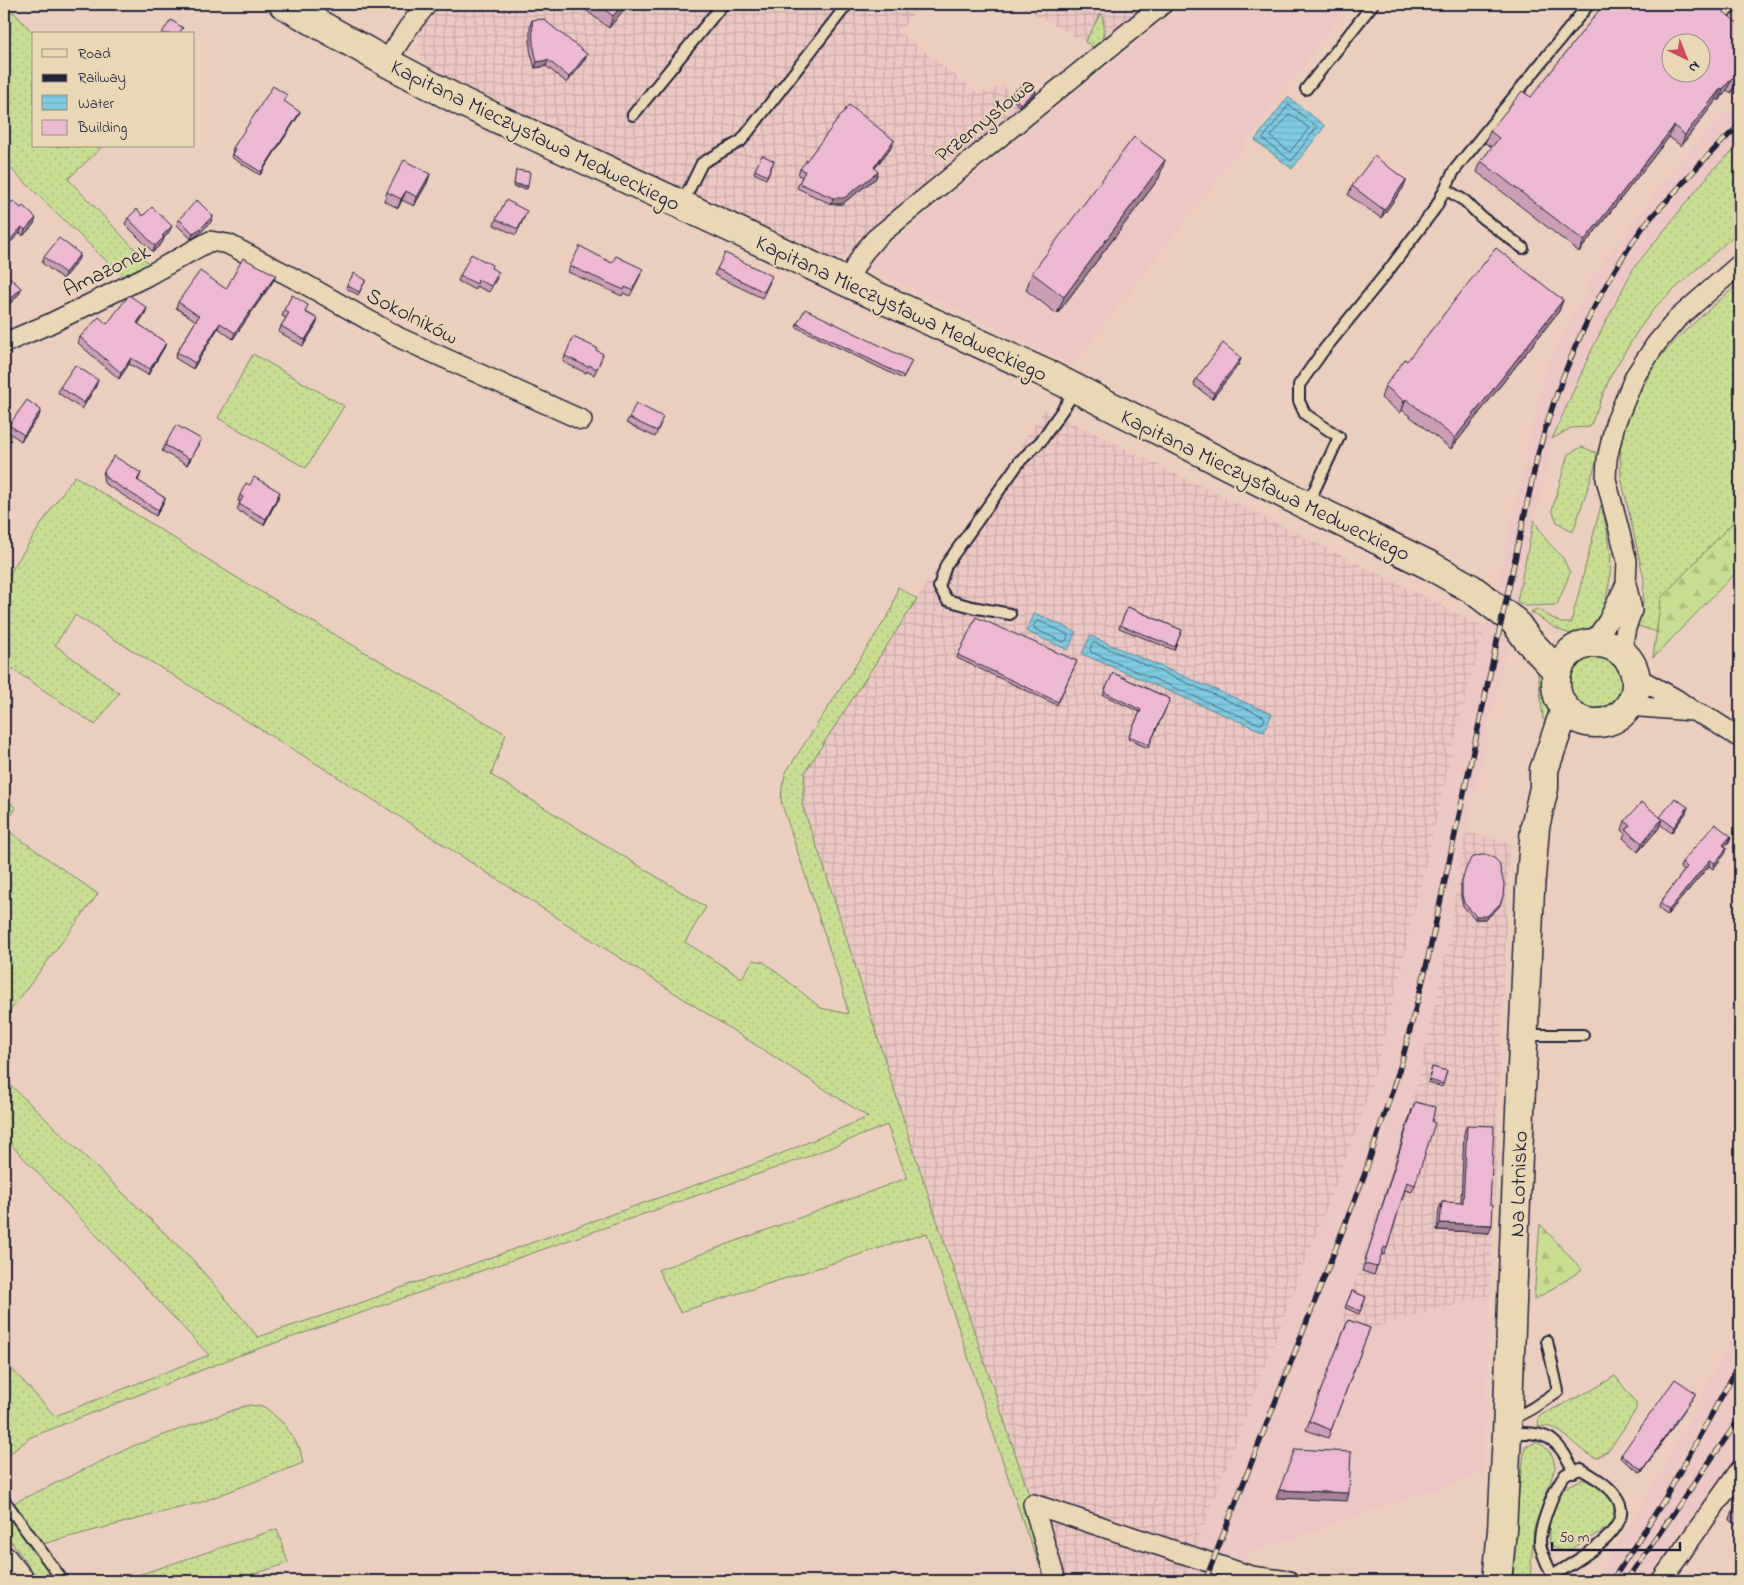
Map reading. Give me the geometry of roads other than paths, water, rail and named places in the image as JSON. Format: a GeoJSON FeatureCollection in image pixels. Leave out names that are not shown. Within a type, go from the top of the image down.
{"type":"FeatureCollection","features":[{"type":"Feature","properties":{"kind":"main road","name":"Kapitana Mieczysława Medweckiego"},"geometry":{"type":"LineString","coordinates":[[283,4],[462,102],[1077,389],[1429,565],[1472,589],[1515,622],[1527,639],[1557,671]]}},
{"type":"Feature","properties":{"kind":"main road","name":"Kapitana Mieczysława Medweckiego"},"geometry":{"type":"LineString","coordinates":[[1515,622],[1584,646]]}},
{"type":"Feature","properties":{"kind":"main road"},"geometry":{"type":"LineString","coordinates":[[1610,645],[1622,653],[1628,658],[1636,677],[1634,697],[1629,706],[1611,720],[1599,723],[1576,716],[1558,697],[1557,691],[1557,671],[1567,655],[1584,646],[1610,645]]}},
{"type":"Feature","properties":{"kind":"main road","name":"Na Lotnisko"},"geometry":{"type":"LineString","coordinates":[[1497,1581],[1508,1428],[1524,1035],[1535,827],[1544,788],[1572,743],[1576,716]]}},
{"type":"Feature","properties":{"kind":"main road"},"geometry":{"type":"LineString","coordinates":[[4,1561],[20,1581]]}},
{"type":"Feature","properties":{"kind":"street"},"geometry":{"type":"LineString","coordinates":[[386,62],[408,28],[427,4]]}},
{"type":"Feature","properties":{"kind":"street","name":"Przemysłowa"},"geometry":{"type":"LineString","coordinates":[[846,281],[863,253],[876,238],[1163,4]]}},
{"type":"Feature","properties":{"kind":"street","name":"Amazonek"},"geometry":{"type":"LineString","coordinates":[[4,343],[49,324],[147,276],[210,241],[228,244]]}},
{"type":"Feature","properties":{"kind":"street","name":"Sokolników"},"geometry":{"type":"LineString","coordinates":[[228,244],[303,283],[400,338],[582,420]]}},
{"type":"Feature","properties":{"kind":"street"},"geometry":{"type":"LineString","coordinates":[[1622,653],[1626,628],[1632,610],[1626,584],[1627,560],[1606,479],[1606,459],[1615,424],[1635,376],[1656,344],[1678,319],[1740,264]]}},
{"type":"Feature","properties":{"kind":"street"},"geometry":{"type":"LineString","coordinates":[[1584,646],[1608,621],[1626,584]]}},
{"type":"Feature","properties":{"kind":"street"},"geometry":{"type":"LineString","coordinates":[[1636,677],[1740,738]]}},
{"type":"Feature","properties":{"kind":"street"},"geometry":{"type":"LineString","coordinates":[[1629,706],[1692,711]]}},
{"type":"Feature","properties":{"kind":"street"},"geometry":{"type":"LineString","coordinates":[[1661,1581],[1740,1470]]}},
{"type":"Feature","properties":{"kind":"street"},"geometry":{"type":"LineString","coordinates":[[1056,1581],[1034,1504],[1251,1576],[1289,1581]]}},
{"type":"Feature","properties":{"kind":"lane"},"geometry":{"type":"LineString","coordinates":[[634,115],[723,4]]}},
{"type":"Feature","properties":{"kind":"lane"},"geometry":{"type":"LineString","coordinates":[[682,205],[702,163],[741,142],[846,6],[842,4]]}},
{"type":"Feature","properties":{"kind":"lane"},"geometry":{"type":"LineString","coordinates":[[1306,89],[1373,4]]}},
{"type":"Feature","properties":{"kind":"lane"},"geometry":{"type":"LineString","coordinates":[[1304,504],[1314,491],[1339,437],[1305,414],[1299,401],[1299,385],[1323,351],[1388,271],[1436,207],[1454,170],[1589,4]]}},
{"type":"Feature","properties":{"kind":"lane"},"geometry":{"type":"LineString","coordinates":[[1445,189],[1465,202],[1481,217],[1523,248]]}},
{"type":"Feature","properties":{"kind":"lane"},"geometry":{"type":"LineString","coordinates":[[1010,614],[972,607],[948,600],[939,586],[946,565],[1020,461],[1041,441],[1077,389]]}},
{"type":"Feature","properties":{"kind":"lane"},"geometry":{"type":"LineString","coordinates":[[1524,1035],[1583,1035]]}},
{"type":"Feature","properties":{"kind":"lane"},"geometry":{"type":"LineString","coordinates":[[1508,1428],[1558,1391],[1547,1341]]}},
{"type":"Feature","properties":{"kind":"lane"},"geometry":{"type":"LineString","coordinates":[[1508,1428],[1551,1439],[1559,1445],[1567,1456],[1574,1472]]}},
{"type":"Feature","properties":{"kind":"lane"},"geometry":{"type":"LineString","coordinates":[[1581,1470],[1604,1484],[1618,1498],[1622,1510],[1620,1521],[1612,1532],[1593,1549],[1554,1578],[1540,1542],[1548,1510],[1558,1485],[1567,1473],[1581,1470]]}},
{"type":"Feature","properties":{"kind":"lane"},"geometry":{"type":"LineString","coordinates":[[4,1500],[63,1581]]}},
{"type":"Feature","properties":{"kind":"water"},"geometry":{"type":"Polygon","coordinates":[[[1288,97],[1325,126],[1292,169],[1255,140],[1288,97]]]}},
{"type":"Feature","properties":{"kind":"water"},"geometry":{"type":"Polygon","coordinates":[[[1035,613],[1076,632],[1068,650],[1026,631],[1035,613]]]}},
{"type":"Feature","properties":{"kind":"water"},"geometry":{"type":"Polygon","coordinates":[[[1090,636],[1272,714],[1264,732],[1082,654],[1090,636]]]}},
{"type":"Feature","properties":{"kind":"railway"},"geometry":{"type":"LineString","coordinates":[[1205,1581],[1364,1176],[1401,1064],[1425,972],[1537,458],[1567,367],[1608,281],[1643,227],[1706,158],[1740,125]]}},
{"type":"Feature","properties":{"kind":"railway"},"geometry":{"type":"LineString","coordinates":[[1612,1581],[1664,1500],[1740,1363]]}},
{"type":"Feature","properties":{"kind":"railway"},"geometry":{"type":"LineString","coordinates":[[1626,1581],[1740,1418]]}}]}
